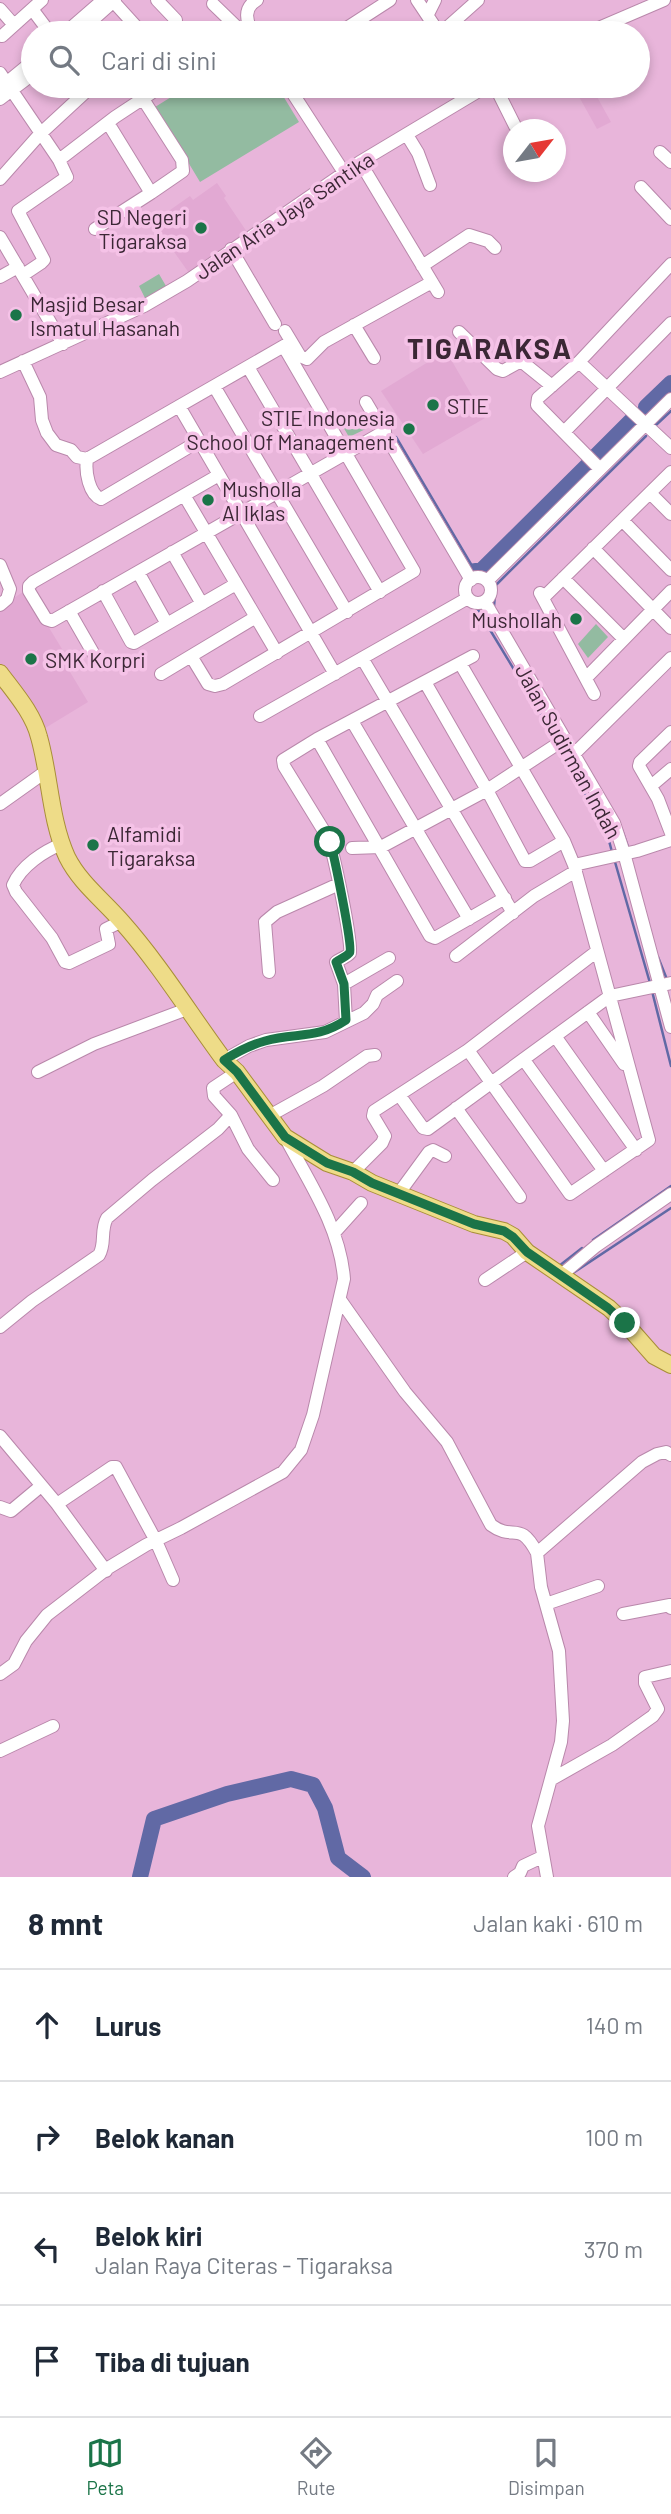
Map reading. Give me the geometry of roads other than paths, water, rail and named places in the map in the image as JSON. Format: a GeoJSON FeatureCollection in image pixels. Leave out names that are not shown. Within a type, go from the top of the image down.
{"type":"FeatureCollection","features":[{"type":"Feature","properties":{"kind":"main road"},"geometry":{"type":"LineString","coordinates":[[0,673],[36,728],[62,844],[73,867],[86,885],[122,921],[224,1060],[237,1072],[285,1137],[327,1163],[353,1172],[372,1183],[474,1224],[504,1231],[527,1252],[608,1308],[654,1356],[671,1365]]}},
{"type":"Feature","properties":{"kind":"street"},"geometry":{"type":"LineString","coordinates":[[82,21],[111,0]]}},
{"type":"Feature","properties":{"kind":"street"},"geometry":{"type":"LineString","coordinates":[[90,21],[111,0]]}},
{"type":"Feature","properties":{"kind":"street"},"geometry":{"type":"LineString","coordinates":[[111,0],[131,21]]}},
{"type":"Feature","properties":{"kind":"street"},"geometry":{"type":"LineString","coordinates":[[158,0],[176,20]]}},
{"type":"Feature","properties":{"kind":"street"},"geometry":{"type":"LineString","coordinates":[[247,21],[249,5],[257,0]]}},
{"type":"Feature","properties":{"kind":"street"},"geometry":{"type":"LineString","coordinates":[[358,21],[390,0]]}},
{"type":"Feature","properties":{"kind":"street"},"geometry":{"type":"LineString","coordinates":[[418,0],[432,21]]}},
{"type":"Feature","properties":{"kind":"street"},"geometry":{"type":"LineString","coordinates":[[428,14],[435,0]]}},
{"type":"Feature","properties":{"kind":"street"},"geometry":{"type":"LineString","coordinates":[[454,21],[478,0]]}},
{"type":"Feature","properties":{"kind":"street"},"geometry":{"type":"LineString","coordinates":[[615,21],[664,0]]}},
{"type":"Feature","properties":{"kind":"street"},"geometry":{"type":"LineString","coordinates":[[2,36],[37,4],[45,21]]}},
{"type":"Feature","properties":{"kind":"street"},"geometry":{"type":"LineString","coordinates":[[213,4],[234,21]]}},
{"type":"Feature","properties":{"kind":"street"},"geometry":{"type":"LineString","coordinates":[[0,9],[14,25]]}},
{"type":"Feature","properties":{"kind":"street"},"geometry":{"type":"LineString","coordinates":[[0,99],[5,84],[21,71]]}},
{"type":"Feature","properties":{"kind":"street"},"geometry":{"type":"LineString","coordinates":[[0,277],[44,260],[18,211],[66,180],[59,160],[5,84]]}},
{"type":"Feature","properties":{"kind":"street"},"geometry":{"type":"LineString","coordinates":[[0,179],[40,134],[79,98]]}},
{"type":"Feature","properties":{"kind":"street"},"geometry":{"type":"LineString","coordinates":[[296,98],[345,174]]}},
{"type":"Feature","properties":{"kind":"street","name":"Jalan Aria Jaya Santika"},"geometry":{"type":"LineString","coordinates":[[0,372],[144,306],[187,281],[360,162],[464,98]]}},
{"type":"Feature","properties":{"kind":"street"},"geometry":{"type":"LineString","coordinates":[[501,98],[511,119]]}},
{"type":"Feature","properties":{"kind":"street"},"geometry":{"type":"LineString","coordinates":[[59,160],[143,99],[184,167],[179,176],[95,229]]}},
{"type":"Feature","properties":{"kind":"street"},"geometry":{"type":"LineString","coordinates":[[108,123],[151,193]]}},
{"type":"Feature","properties":{"kind":"street"},"geometry":{"type":"LineString","coordinates":[[407,135],[418,153],[430,185]]}},
{"type":"Feature","properties":{"kind":"street"},"geometry":{"type":"LineString","coordinates":[[660,152],[671,162]]}},
{"type":"Feature","properties":{"kind":"street"},"geometry":{"type":"LineString","coordinates":[[284,336],[300,356],[307,359],[324,342],[354,325],[435,287],[360,162]]}},
{"type":"Feature","properties":{"kind":"street"},"geometry":{"type":"LineString","coordinates":[[641,187],[671,219]]}},
{"type":"Feature","properties":{"kind":"street"},"geometry":{"type":"LineString","coordinates":[[422,266],[469,235],[488,241],[495,248]]}},
{"type":"Feature","properties":{"kind":"street"},"geometry":{"type":"LineString","coordinates":[[0,237],[63,344]]}},
{"type":"Feature","properties":{"kind":"street"},"geometry":{"type":"LineString","coordinates":[[191,656],[208,684],[223,684],[414,571],[346,453],[284,336],[231,249]]}},
{"type":"Feature","properties":{"kind":"street"},"geometry":{"type":"LineString","coordinates":[[600,469],[537,405],[538,398],[579,362],[671,264]]}},
{"type":"Feature","properties":{"kind":"street"},"geometry":{"type":"LineString","coordinates":[[565,431],[671,323]]}},
{"type":"Feature","properties":{"kind":"street"},"geometry":{"type":"LineString","coordinates":[[354,325],[374,358]]}},
{"type":"Feature","properties":{"kind":"street"},"geometry":{"type":"LineString","coordinates":[[459,332],[497,369],[503,371],[521,361],[551,386]]}},
{"type":"Feature","properties":{"kind":"street"},"geometry":{"type":"LineString","coordinates":[[23,362],[40,397],[42,420],[47,433],[56,445],[87,460],[248,367],[284,336]]}},
{"type":"Feature","properties":{"kind":"street"},"geometry":{"type":"LineString","coordinates":[[579,362],[671,448]]}},
{"type":"Feature","properties":{"kind":"street"},"geometry":{"type":"LineString","coordinates":[[248,367],[380,592]]}},
{"type":"Feature","properties":{"kind":"street"},"geometry":{"type":"LineString","coordinates":[[214,386],[347,612]]}},
{"type":"Feature","properties":{"kind":"street"},"geometry":{"type":"LineString","coordinates":[[487,581],[671,399]]}},
{"type":"Feature","properties":{"kind":"street"},"geometry":{"type":"LineString","coordinates":[[366,402],[471,580]]}},
{"type":"Feature","properties":{"kind":"street"},"geometry":{"type":"LineString","coordinates":[[179,406],[335,674]]}},
{"type":"Feature","properties":{"kind":"street"},"geometry":{"type":"LineString","coordinates":[[219,475],[29,586],[29,591],[49,621],[384,431]]}},
{"type":"Feature","properties":{"kind":"street"},"geometry":{"type":"LineString","coordinates":[[87,460],[86,468],[93,493],[101,499],[199,441]]}},
{"type":"Feature","properties":{"kind":"street"},"geometry":{"type":"LineString","coordinates":[[594,694],[541,596],[563,578],[671,472]]}},
{"type":"Feature","properties":{"kind":"street"},"geometry":{"type":"LineString","coordinates":[[650,493],[671,514]]}},
{"type":"Feature","properties":{"kind":"street"},"geometry":{"type":"LineString","coordinates":[[184,495],[277,653]]}},
{"type":"Feature","properties":{"kind":"street"},"geometry":{"type":"LineString","coordinates":[[622,520],[671,570]]}},
{"type":"Feature","properties":{"kind":"street"},"geometry":{"type":"LineString","coordinates":[[593,548],[671,628]]}},
{"type":"Feature","properties":{"kind":"street"},"geometry":{"type":"LineString","coordinates":[[172,552],[202,604]]}},
{"type":"Feature","properties":{"kind":"street"},"geometry":{"type":"LineString","coordinates":[[0,565],[10,589],[7,599],[0,605]]}},
{"type":"Feature","properties":{"kind":"street"},"geometry":{"type":"LineString","coordinates":[[138,572],[167,624]]}},
{"type":"Feature","properties":{"kind":"street"},"geometry":{"type":"LineString","coordinates":[[475,577],[487,581],[492,590],[485,602],[477,604],[468,598],[465,587],[471,580],[475,577]]}},
{"type":"Feature","properties":{"kind":"street"},"geometry":{"type":"LineString","coordinates":[[563,578],[624,639]]}},
{"type":"Feature","properties":{"kind":"street"},"geometry":{"type":"LineString","coordinates":[[103,591],[132,643],[139,642],[236,584]]}},
{"type":"Feature","properties":{"kind":"street"},"geometry":{"type":"LineString","coordinates":[[586,678],[671,591]]}},
{"type":"Feature","properties":{"kind":"street"},"geometry":{"type":"LineString","coordinates":[[260,716],[468,598]]}},
{"type":"Feature","properties":{"kind":"street","name":"Jalan Sudirman Indah"},"geometry":{"type":"LineString","coordinates":[[485,602],[614,823],[665,984],[671,1027]]}},
{"type":"Feature","properties":{"kind":"street"},"geometry":{"type":"LineString","coordinates":[[69,611],[96,658]]}},
{"type":"Feature","properties":{"kind":"street"},"geometry":{"type":"LineString","coordinates":[[161,674],[256,617]]}},
{"type":"Feature","properties":{"kind":"street"},"geometry":{"type":"LineString","coordinates":[[346,1020],[344,984],[336,962],[348,955],[351,949],[345,926],[345,902],[330,842],[283,760],[473,656]]}},
{"type":"Feature","properties":{"kind":"street"},"geometry":{"type":"LineString","coordinates":[[362,658],[513,913]]}},
{"type":"Feature","properties":{"kind":"street"},"geometry":{"type":"LineString","coordinates":[[574,754],[671,658]]}},
{"type":"Feature","properties":{"kind":"street"},"geometry":{"type":"LineString","coordinates":[[460,663],[564,841],[575,868],[649,1140],[570,1194],[467,1050]]}},
{"type":"Feature","properties":{"kind":"street"},"geometry":{"type":"LineString","coordinates":[[425,682],[526,861],[564,841]]}},
{"type":"Feature","properties":{"kind":"street"},"geometry":{"type":"LineString","coordinates":[[352,721],[469,919]]}},
{"type":"Feature","properties":{"kind":"street"},"geometry":{"type":"LineString","coordinates":[[671,732],[640,762],[639,769],[651,786],[665,797],[671,833]]}},
{"type":"Feature","properties":{"kind":"street"},"geometry":{"type":"LineString","coordinates":[[317,739],[430,936],[435,938],[505,898]]}},
{"type":"Feature","properties":{"kind":"street"},"geometry":{"type":"LineString","coordinates":[[352,848],[381,847],[488,790],[565,739]]}},
{"type":"Feature","properties":{"kind":"street"},"geometry":{"type":"LineString","coordinates":[[651,786],[671,769]]}},
{"type":"Feature","properties":{"kind":"street"},"geometry":{"type":"LineString","coordinates":[[0,804],[46,772]]}},
{"type":"Feature","properties":{"kind":"street"},"geometry":{"type":"LineString","coordinates":[[456,956],[575,868],[671,841]]}},
{"type":"Feature","properties":{"kind":"street"},"geometry":{"type":"LineString","coordinates":[[62,844],[36,859],[16,878],[13,885],[52,938],[65,962],[69,963],[109,944],[106,929],[122,921]]}},
{"type":"Feature","properties":{"kind":"street"},"geometry":{"type":"LineString","coordinates":[[269,972],[265,922],[277,912],[339,884]]}},
{"type":"Feature","properties":{"kind":"street"},"geometry":{"type":"LineString","coordinates":[[353,1172],[382,1143],[385,1136],[373,1113],[467,1050],[596,951]]}},
{"type":"Feature","properties":{"kind":"street"},"geometry":{"type":"LineString","coordinates":[[344,984],[389,958]]}},
{"type":"Feature","properties":{"kind":"street"},"geometry":{"type":"LineString","coordinates":[[224,1060],[257,1043],[293,1035],[326,1032],[369,1009],[377,995],[397,981]]}},
{"type":"Feature","properties":{"kind":"street"},"geometry":{"type":"LineString","coordinates":[[400,1096],[424,1128],[428,1129],[610,996],[665,984]]}},
{"type":"Feature","properties":{"kind":"street"},"geometry":{"type":"LineString","coordinates":[[38,1072],[94,1044],[187,1009]]}},
{"type":"Feature","properties":{"kind":"street"},"geometry":{"type":"LineString","coordinates":[[588,1013],[628,1070]]}},
{"type":"Feature","properties":{"kind":"street"},"geometry":{"type":"LineString","coordinates":[[555,1035],[636,1150]]}},
{"type":"Feature","properties":{"kind":"street"},"geometry":{"type":"LineString","coordinates":[[269,1116],[323,1086],[367,1056],[375,1055]]}},
{"type":"Feature","properties":{"kind":"street"},"geometry":{"type":"LineString","coordinates":[[524,1060],[604,1171]]}},
{"type":"Feature","properties":{"kind":"street"},"geometry":{"type":"LineString","coordinates":[[237,1072],[213,1088],[214,1096],[231,1115],[248,1149],[273,1180]]}},
{"type":"Feature","properties":{"kind":"street"},"geometry":{"type":"LineString","coordinates":[[456,1108],[520,1197]]}},
{"type":"Feature","properties":{"kind":"street"},"geometry":{"type":"LineString","coordinates":[[0,1327],[32,1301],[99,1255],[107,1218],[218,1129],[231,1115]]}},
{"type":"Feature","properties":{"kind":"street"},"geometry":{"type":"LineString","coordinates":[[0,1674],[14,1664],[26,1641],[47,1615],[106,1571],[283,1472],[300,1450],[313,1415],[344,1279],[343,1262],[334,1233],[285,1137]]}},
{"type":"Feature","properties":{"kind":"street"},"geometry":{"type":"LineString","coordinates":[[398,1193],[429,1152],[433,1150],[445,1156]]}},
{"type":"Feature","properties":{"kind":"street"},"geometry":{"type":"LineString","coordinates":[[560,1276],[596,1246],[671,1194]]}},
{"type":"Feature","properties":{"kind":"street"},"geometry":{"type":"LineString","coordinates":[[334,1233],[361,1203]]}},
{"type":"Feature","properties":{"kind":"street"},"geometry":{"type":"LineString","coordinates":[[485,1280],[527,1252]]}},
{"type":"Feature","properties":{"kind":"street"},"geometry":{"type":"LineString","coordinates":[[341,1301],[405,1392],[447,1442],[491,1525],[501,1531],[528,1536],[537,1553],[541,1587],[559,1651],[563,1721],[561,1742],[538,1826],[547,1877]]}},
{"type":"Feature","properties":{"kind":"street"},"geometry":{"type":"LineString","coordinates":[[0,1436],[57,1504],[106,1571]]}},
{"type":"Feature","properties":{"kind":"street"},"geometry":{"type":"LineString","coordinates":[[537,1553],[642,1462],[661,1452],[671,1455]]}},
{"type":"Feature","properties":{"kind":"street"},"geometry":{"type":"LineString","coordinates":[[57,1504],[116,1466],[156,1541],[173,1580]]}},
{"type":"Feature","properties":{"kind":"street"},"geometry":{"type":"LineString","coordinates":[[0,1507],[10,1511],[41,1486]]}},
{"type":"Feature","properties":{"kind":"street"},"geometry":{"type":"LineString","coordinates":[[546,1604],[598,1586]]}},
{"type":"Feature","properties":{"kind":"street"},"geometry":{"type":"LineString","coordinates":[[623,1614],[670,1605],[671,1608]]}},
{"type":"Feature","properties":{"kind":"street"},"geometry":{"type":"LineString","coordinates":[[552,1779],[612,1745],[653,1716],[658,1709],[645,1682],[645,1676],[671,1671]]}},
{"type":"Feature","properties":{"kind":"street"},"geometry":{"type":"LineString","coordinates":[[0,1752],[53,1726]]}},
{"type":"Feature","properties":{"kind":"street"},"geometry":{"type":"LineString","coordinates":[[514,1877],[520,1873],[523,1866],[542,1857]]}},
{"type":"Feature","properties":{"kind":"waterway"},"geometry":{"type":"LineString","coordinates":[[646,407],[671,383]]}},
{"type":"Feature","properties":{"kind":"waterway"},"geometry":{"type":"LineString","coordinates":[[656,425],[671,411]]}},
{"type":"Feature","properties":{"kind":"waterway"},"geometry":{"type":"LineString","coordinates":[[596,456],[631,421]]}},
{"type":"Feature","properties":{"kind":"waterway"},"geometry":{"type":"LineString","coordinates":[[494,606],[496,585],[646,436]]}},
{"type":"Feature","properties":{"kind":"waterway"},"geometry":{"type":"LineString","coordinates":[[396,437],[475,571]]}},
{"type":"Feature","properties":{"kind":"waterway"},"geometry":{"type":"LineString","coordinates":[[475,571],[481,571],[589,464]]}},
{"type":"Feature","properties":{"kind":"waterway"},"geometry":{"type":"LineString","coordinates":[[478,610],[556,739]]}},
{"type":"Feature","properties":{"kind":"waterway"},"geometry":{"type":"LineString","coordinates":[[561,749],[608,837],[612,852]]}},
{"type":"Feature","properties":{"kind":"waterway"},"geometry":{"type":"LineString","coordinates":[[622,830],[628,847]]}},
{"type":"Feature","properties":{"kind":"waterway"},"geometry":{"type":"LineString","coordinates":[[615,862],[650,983]]}},
{"type":"Feature","properties":{"kind":"waterway"},"geometry":{"type":"LineString","coordinates":[[658,957],[666,977]]}},
{"type":"Feature","properties":{"kind":"waterway"},"geometry":{"type":"LineString","coordinates":[[652,991],[671,1066]]}},
{"type":"Feature","properties":{"kind":"waterway"},"geometry":{"type":"LineString","coordinates":[[593,1240],[671,1186]]}},
{"type":"Feature","properties":{"kind":"waterway"},"geometry":{"type":"LineString","coordinates":[[570,1275],[671,1208]]}},
{"type":"Feature","properties":{"kind":"waterway"},"geometry":{"type":"LineString","coordinates":[[559,1266],[582,1248]]}},
{"type":"Feature","properties":{"kind":"waterway"},"geometry":{"type":"LineString","coordinates":[[140,1877],[154,1819],[227,1794],[291,1779],[313,1785],[325,1808],[338,1858],[363,1877]]}},
{"type":"Feature","properties":{"kind":"place","name":"SD Negeri Tigaraksa"},"geometry":{"type":"Point","coordinates":[201,228]}},
{"type":"Feature","properties":{"kind":"place","name":"Masjid Besar Ismatul Hasanah"},"geometry":{"type":"Point","coordinates":[16,315]}},
{"type":"Feature","properties":{"kind":"place","name":"STIE"},"geometry":{"type":"Point","coordinates":[433,405]}},
{"type":"Feature","properties":{"kind":"place","name":"STIE Indonesia School Of Management"},"geometry":{"type":"Point","coordinates":[409,429]}},
{"type":"Feature","properties":{"kind":"place","name":"Musholla Al Iklas"},"geometry":{"type":"Point","coordinates":[208,500]}},
{"type":"Feature","properties":{"kind":"place","name":"Mushollah"},"geometry":{"type":"Point","coordinates":[576,619]}},
{"type":"Feature","properties":{"kind":"place","name":"SMK Korpri"},"geometry":{"type":"Point","coordinates":[31,659]}},
{"type":"Feature","properties":{"kind":"place","name":"Alfamidi Tigaraksa"},"geometry":{"type":"Point","coordinates":[93,845]}},
{"type":"Feature","properties":{"kind":"district","name":"TIGARAKSA"},"geometry":{"type":"Point","coordinates":[490,348]}}]}
